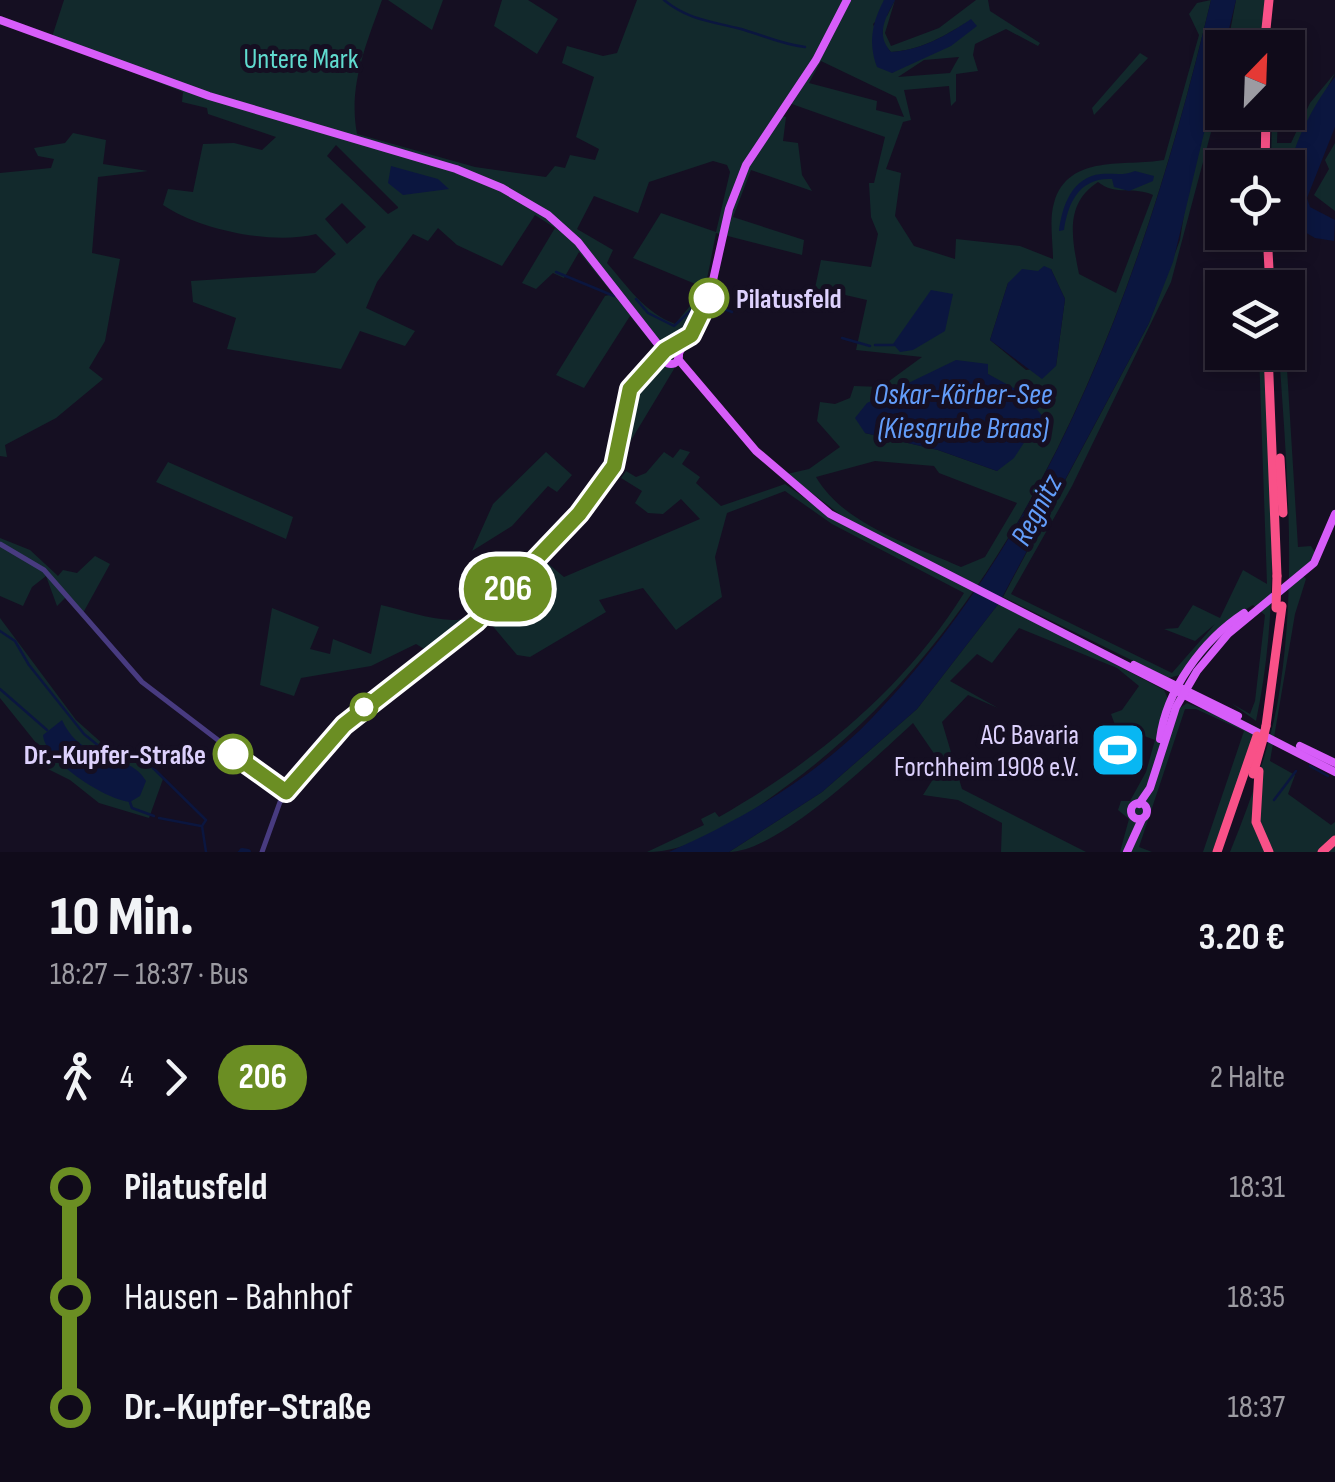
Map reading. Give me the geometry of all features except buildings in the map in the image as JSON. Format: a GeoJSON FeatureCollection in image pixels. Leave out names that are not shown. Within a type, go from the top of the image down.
{"type":"FeatureCollection","features":[{"type":"Feature","properties":{"kind":"highway"},"geometry":{"type":"LineString","coordinates":[[1269,30],[1272,0]]}},
{"type":"Feature","properties":{"kind":"highway"},"geometry":{"type":"LineString","coordinates":[[1221,852],[1263,724],[1280,576],[1272,370]]}},
{"type":"Feature","properties":{"kind":"highway"},"geometry":{"type":"LineString","coordinates":[[1260,738],[1255,810],[1260,836],[1269,852]]}},
{"type":"Feature","properties":{"kind":"highway"},"geometry":{"type":"LineString","coordinates":[[1327,851],[1335,840]]}},
{"type":"Feature","properties":{"kind":"main road"},"geometry":{"type":"LineString","coordinates":[[671,355],[686,340],[709,298],[736,188],[762,136],[830,38],[847,0]]}},
{"type":"Feature","properties":{"kind":"main road"},"geometry":{"type":"LineString","coordinates":[[0,20],[292,124],[480,178],[548,216],[578,242],[684,371],[770,464],[830,514],[1316,758],[1335,764]]}},
{"type":"Feature","properties":{"kind":"main road"},"geometry":{"type":"LineString","coordinates":[[1128,848],[1138,818],[1132,809],[1142,806],[1150,788],[1180,690],[1221,641],[1275,605],[1314,562],[1335,514]]}},
{"type":"Feature","properties":{"kind":"main road"},"geometry":{"type":"LineString","coordinates":[[1163,682],[1190,675]]}},
{"type":"Feature","properties":{"kind":"main road"},"geometry":{"type":"LineString","coordinates":[[1190,675],[1199,699]]}},
{"type":"Feature","properties":{"kind":"main road"},"geometry":{"type":"LineString","coordinates":[[1163,682],[1173,705]]}},
{"type":"Feature","properties":{"kind":"main road"},"geometry":{"type":"LineString","coordinates":[[1173,705],[1199,699]]}},
{"type":"Feature","properties":{"kind":"main road"},"geometry":{"type":"LineString","coordinates":[[1316,758],[1335,772]]}},
{"type":"Feature","properties":{"kind":"street"},"geometry":{"type":"LineString","coordinates":[[262,852],[286,792],[344,725],[477,621],[579,514],[614,466],[630,389],[671,355]]}},
{"type":"Feature","properties":{"kind":"street"},"geometry":{"type":"LineString","coordinates":[[0,544],[44,570],[142,682],[276,789],[286,792]]}},
{"type":"Feature","properties":{"kind":"street"},"geometry":{"type":"LineString","coordinates":[[276,789],[280,802]]}},
{"type":"Feature","properties":{"kind":"green space"},"geometry":{"type":"Polygon","coordinates":[[[64,0],[382,0],[357,82],[357,134],[475,167],[546,177],[555,166],[565,168],[570,155],[595,160],[599,149],[576,137],[594,77],[562,63],[567,46],[603,56],[617,53],[637,0],[884,0],[882,15],[887,16],[895,0],[885,33],[891,46],[939,28],[976,0],[988,0],[990,11],[1040,43],[1038,46],[1006,29],[975,44],[973,55],[978,71],[956,74],[956,101],[951,106],[949,86],[904,90],[911,120],[903,122],[886,169],[901,173],[895,216],[914,246],[955,259],[956,239],[1020,246],[1053,259],[1054,203],[1061,187],[1072,176],[1100,165],[1164,160],[1199,35],[1189,14],[1197,3],[1211,0],[1151,217],[1112,326],[1066,432],[1011,533],[947,627],[873,712],[788,785],[739,819],[685,846],[647,852],[704,825],[701,819],[715,812],[719,817],[823,747],[886,691],[940,628],[964,593],[832,524],[785,491],[727,513],[715,557],[722,597],[676,630],[643,588],[599,600],[606,612],[530,657],[517,655],[486,618],[423,661],[421,654],[426,650],[416,644],[371,666],[301,678],[294,696],[260,685],[272,608],[319,627],[310,649],[330,654],[333,639],[371,654],[381,605],[434,618],[463,619],[487,606],[539,556],[564,577],[700,519],[681,499],[663,514],[648,513],[635,503],[642,491],[621,478],[626,471],[636,477],[646,473],[664,452],[673,458],[680,449],[690,452],[682,464],[700,477],[696,483],[721,506],[785,484],[837,521],[968,587],[970,581],[842,516],[787,474],[809,469],[840,447],[817,421],[820,402],[835,404],[850,398],[854,386],[881,387],[922,357],[856,350],[867,300],[815,288],[821,260],[871,267],[878,234],[871,217],[869,183],[874,183],[885,137],[789,103],[782,116],[786,117],[783,141],[798,143],[802,175],[812,191],[751,170],[733,217],[804,240],[802,255],[716,233],[704,288],[633,258],[661,213],[716,232],[730,172],[727,165],[713,161],[649,182],[638,213],[594,196],[577,229],[613,250],[607,263],[645,306],[675,324],[704,289],[690,324],[671,346],[674,369],[621,457],[622,401],[633,380],[656,357],[656,348],[630,316],[584,388],[556,375],[605,296],[613,294],[579,252],[564,278],[553,273],[536,289],[522,283],[555,228],[535,215],[502,266],[457,245],[438,228],[428,241],[413,234],[377,282],[366,308],[415,331],[405,346],[360,331],[341,369],[227,349],[236,318],[193,302],[191,281],[315,273],[336,254],[316,234],[279,238],[237,233],[196,222],[163,205],[168,189],[193,192],[203,144],[234,143],[262,150],[276,137],[208,114],[207,108],[182,102],[183,92],[51,40],[64,0]],[[882,15],[873,24],[892,73],[971,19],[913,48],[891,52],[883,43],[882,15]],[[959,57],[924,60],[898,77],[950,73],[959,57]],[[821,61],[809,83],[877,101],[876,110],[904,117],[896,97],[821,61]],[[336,145],[327,156],[388,214],[398,207],[336,145]],[[1098,182],[1080,201],[1073,223],[1079,274],[1116,293],[1153,195],[1111,189],[1098,182]],[[342,203],[325,219],[347,244],[366,227],[342,203]],[[1051,269],[1008,283],[990,340],[1026,370],[1056,366],[1065,299],[1051,269]],[[988,374],[865,433],[938,450],[997,471],[1045,420],[1027,400],[988,374]],[[875,461],[816,477],[844,508],[881,532],[961,567],[985,557],[1017,503],[939,473],[934,466],[875,461]]]}},
{"type":"Feature","properties":{"kind":"green space","name":"Untere Mark"},"geometry":{"type":"Polygon","coordinates":[[[388,0],[443,0],[432,30],[388,0]]]}},
{"type":"Feature","properties":{"kind":"green space"},"geometry":{"type":"Polygon","coordinates":[[[502,0],[528,0],[558,19],[537,54],[494,26],[502,0]]]}},
{"type":"Feature","properties":{"kind":"green space"},"geometry":{"type":"Polygon","coordinates":[[[1236,0],[1266,0],[1263,30],[1230,30],[1236,0]]]}},
{"type":"Feature","properties":{"kind":"green space"},"geometry":{"type":"Polygon","coordinates":[[[1140,53],[1148,58],[1094,115],[1092,108],[1140,53]]]}},
{"type":"Feature","properties":{"kind":"green space"},"geometry":{"type":"Polygon","coordinates":[[[1335,73],[1295,150],[1271,150],[1272,130],[1277,130],[1277,143],[1291,143],[1297,130],[1305,130],[1310,103],[1335,73]]]}},
{"type":"Feature","properties":{"kind":"green space"},"geometry":{"type":"Polygon","coordinates":[[[1205,127],[1212,130],[1171,282],[1072,486],[1011,594],[1172,673],[1215,624],[1195,641],[1164,629],[1178,628],[1193,605],[1220,618],[1243,570],[1267,584],[1260,370],[1265,370],[1272,583],[1256,721],[1231,703],[1250,714],[1255,701],[1265,615],[1253,605],[1235,616],[1180,675],[1168,678],[1003,597],[1149,323],[1180,240],[1189,182],[1205,127]]]}},
{"type":"Feature","properties":{"kind":"green space"},"geometry":{"type":"Polygon","coordinates":[[[73,133],[106,140],[103,164],[148,171],[98,177],[92,253],[120,259],[105,341],[89,368],[103,379],[56,418],[5,445],[7,457],[0,456],[0,173],[51,168],[54,159],[38,156],[34,148],[65,143],[73,133]]]}},
{"type":"Feature","properties":{"kind":"green space"},"geometry":{"type":"Polygon","coordinates":[[[1335,143],[1335,211],[1314,195],[1329,169],[1325,160],[1335,143]]]}},
{"type":"Feature","properties":{"kind":"green space"},"geometry":{"type":"Polygon","coordinates":[[[1280,370],[1287,370],[1298,547],[1311,546],[1316,554],[1301,573],[1306,579],[1295,614],[1270,761],[1295,775],[1288,794],[1331,825],[1335,822],[1335,852],[1230,852],[1268,743],[1283,662],[1289,574],[1280,370]]]}},
{"type":"Feature","properties":{"kind":"green space"},"geometry":{"type":"Polygon","coordinates":[[[546,452],[572,475],[557,492],[548,486],[512,526],[472,551],[493,504],[546,452]]]}},
{"type":"Feature","properties":{"kind":"green space"},"geometry":{"type":"Polygon","coordinates":[[[168,462],[293,517],[286,539],[156,482],[168,462]]]}},
{"type":"Feature","properties":{"kind":"green space"},"geometry":{"type":"Polygon","coordinates":[[[0,538],[30,550],[58,576],[63,570],[77,573],[95,556],[110,564],[83,613],[68,595],[57,606],[46,576],[32,587],[23,606],[0,596],[0,538]]]}},
{"type":"Feature","properties":{"kind":"green space"},"geometry":{"type":"Polygon","coordinates":[[[999,603],[1164,690],[1168,699],[1165,742],[1180,708],[1187,703],[1254,730],[1244,772],[1212,852],[1203,852],[1244,731],[1196,709],[1185,709],[1139,847],[1152,852],[1120,852],[1129,819],[1118,810],[1121,801],[1130,801],[1146,772],[1155,740],[1115,725],[1111,714],[1122,710],[1139,686],[1117,668],[1019,628],[992,663],[977,654],[950,681],[998,708],[968,695],[942,722],[962,789],[1086,852],[1001,852],[1002,823],[958,800],[923,795],[942,765],[913,723],[799,820],[749,848],[729,852],[822,792],[917,709],[999,603]]]}},
{"type":"Feature","properties":{"kind":"green space"},"geometry":{"type":"Polygon","coordinates":[[[0,618],[76,720],[104,745],[138,754],[163,779],[149,818],[99,803],[70,780],[36,763],[41,749],[0,698],[0,618]]]}},
{"type":"Feature","properties":{"kind":"water"},"geometry":{"type":"Polygon","coordinates":[[[884,0],[895,0],[883,32],[891,52],[933,41],[971,19],[977,26],[951,46],[892,73],[877,67],[872,48],[875,22],[884,0]]]}},
{"type":"Feature","properties":{"kind":"water","name":"Regnitz"},"geometry":{"type":"Polygon","coordinates":[[[1211,0],[1236,0],[1229,30],[1205,30],[1205,129],[1173,262],[1149,323],[999,603],[917,709],[822,792],[729,852],[669,852],[776,795],[849,740],[937,644],[994,562],[1044,475],[1088,383],[1126,289],[1187,96],[1211,0]]]}},
{"type":"Feature","properties":{"kind":"water"},"geometry":{"type":"Polygon","coordinates":[[[1335,77],[1335,127],[1307,198],[1310,207],[1335,220],[1334,241],[1305,232],[1305,150],[1294,150],[1335,77]]]}},
{"type":"Feature","properties":{"kind":"water"},"geometry":{"type":"Polygon","coordinates":[[[391,166],[438,179],[449,189],[403,195],[388,183],[391,166]]]}},
{"type":"Feature","properties":{"kind":"water"},"geometry":{"type":"Polygon","coordinates":[[[1135,171],[1154,176],[1153,181],[1129,191],[1114,187],[1112,179],[1092,182],[1077,193],[1064,230],[1059,231],[1070,194],[1083,181],[1101,174],[1135,171]]]}},
{"type":"Feature","properties":{"kind":"water"},"geometry":{"type":"Polygon","coordinates":[[[1044,266],[1051,269],[1065,299],[1056,366],[1042,379],[990,340],[1008,283],[1022,269],[1038,271],[1044,266]]]}},
{"type":"Feature","properties":{"kind":"water"},"geometry":{"type":"Polygon","coordinates":[[[931,290],[953,294],[945,331],[913,350],[900,352],[893,344],[931,290]]]}},
{"type":"Feature","properties":{"kind":"water","name":"Oskar-Körber-See (Kiesgrube Braas)"},"geometry":{"type":"Polygon","coordinates":[[[956,360],[988,364],[988,374],[1023,393],[1045,419],[1039,437],[1025,441],[1014,458],[997,471],[938,450],[865,433],[855,418],[867,403],[956,360]]]}},
{"type":"Feature","properties":{"kind":"water"},"geometry":{"type":"Polygon","coordinates":[[[62,720],[81,745],[138,771],[146,781],[140,796],[130,802],[106,794],[65,767],[46,745],[43,735],[62,720]]]}},
{"type":"Feature","properties":{"kind":"waterway"},"geometry":{"type":"LineString","coordinates":[[664,0],[699,18],[805,47]]}},
{"type":"Feature","properties":{"kind":"waterway"},"geometry":{"type":"LineString","coordinates":[[556,272],[614,296]]}},
{"type":"Feature","properties":{"kind":"waterway"},"geometry":{"type":"LineString","coordinates":[[636,299],[648,313],[674,326],[700,302]]}},
{"type":"Feature","properties":{"kind":"waterway"},"geometry":{"type":"LineString","coordinates":[[716,306],[732,312]]}},
{"type":"Feature","properties":{"kind":"waterway"},"geometry":{"type":"LineString","coordinates":[[842,338],[870,346]]}},
{"type":"Feature","properties":{"kind":"waterway"},"geometry":{"type":"LineString","coordinates":[[875,345],[894,345]]}},
{"type":"Feature","properties":{"kind":"waterway"},"geometry":{"type":"LineString","coordinates":[[0,631],[15,641],[29,665],[84,734],[100,747],[121,748],[148,763],[206,820],[202,826],[206,852]]}},
{"type":"Feature","properties":{"kind":"waterway"},"geometry":{"type":"LineString","coordinates":[[0,689],[47,730]]}},
{"type":"Feature","properties":{"kind":"waterway"},"geometry":{"type":"LineString","coordinates":[[1310,766],[1328,776]]}},
{"type":"Feature","properties":{"kind":"waterway"},"geometry":{"type":"LineString","coordinates":[[1274,800],[1296,771]]}},
{"type":"Feature","properties":{"kind":"waterway"},"geometry":{"type":"LineString","coordinates":[[130,802],[132,808],[154,816]]}},
{"type":"Feature","properties":{"kind":"waterway"},"geometry":{"type":"LineString","coordinates":[[159,818],[201,826]]}},
{"type":"Feature","properties":{"kind":"waterway"},"geometry":{"type":"LineString","coordinates":[[242,851],[248,852]]}},
{"type":"Feature","properties":{"kind":"bus line","name":"206"},"geometry":{"type":"LineString","coordinates":[[233,754],[276,789],[286,792],[352,718],[477,621],[598,491],[614,466],[621,441],[624,402],[630,389],[654,367],[665,350],[691,335],[709,298]]}},
{"type":"Feature","properties":{"kind":"place","name":"Pilatusfeld"},"geometry":{"type":"Point","coordinates":[709,298]}},
{"type":"Feature","properties":{"kind":"place","name":"AC Bavaria Forchheim 1908 e.V."},"geometry":{"type":"Point","coordinates":[1118,750]}},
{"type":"Feature","properties":{"kind":"place","name":"Dr.-Kupfer-Straße"},"geometry":{"type":"Point","coordinates":[233,754]}}]}
